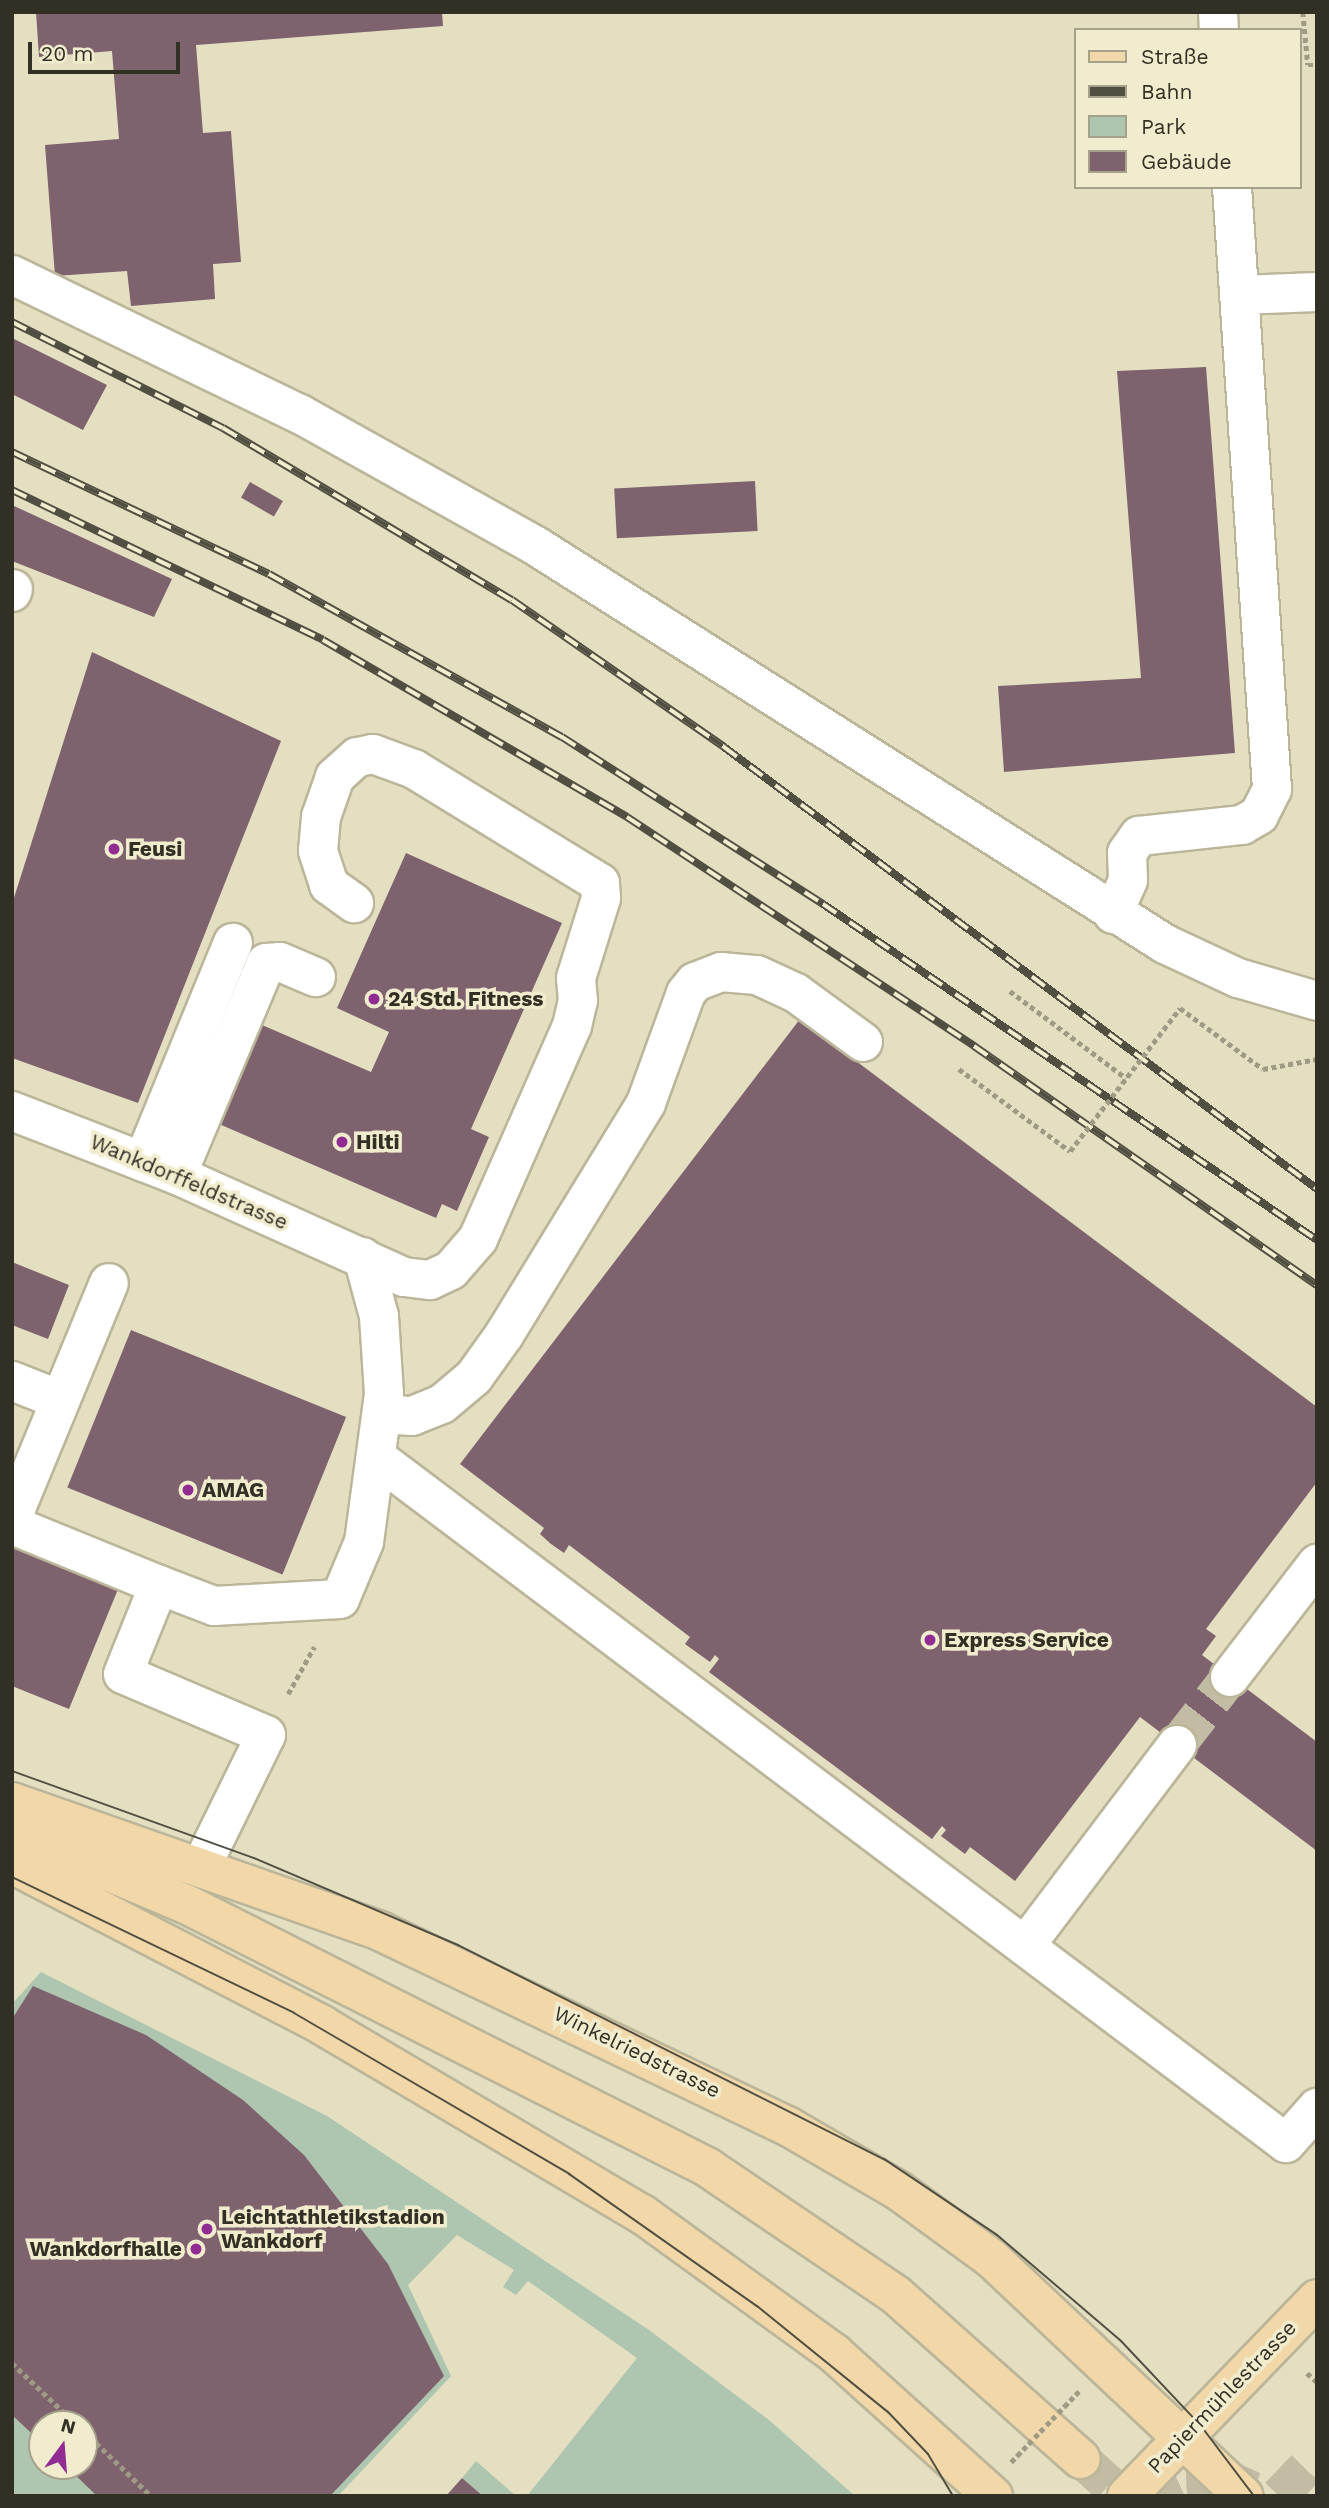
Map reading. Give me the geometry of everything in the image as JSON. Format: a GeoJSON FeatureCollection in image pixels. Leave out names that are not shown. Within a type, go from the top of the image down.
{"type":"FeatureCollection","features":[{"type":"Feature","properties":{"kind":"main road","name":"Winkelriedstrasse"},"geometry":{"type":"LineString","coordinates":[[12,1802],[201,1867],[439,1957],[843,2157],[991,2258],[1244,2496]]}},
{"type":"Feature","properties":{"kind":"main road"},"geometry":{"type":"LineString","coordinates":[[12,1831],[198,1910],[707,2167],[896,2295],[1082,2459]]}},
{"type":"Feature","properties":{"kind":"main road"},"geometry":{"type":"LineString","coordinates":[[12,1864],[322,2025],[642,2214],[834,2353],[993,2496]]}},
{"type":"Feature","properties":{"kind":"main road","name":"Papiermühlestrasse"},"geometry":{"type":"LineString","coordinates":[[1127,2496],[1317,2299]]}},
{"type":"Feature","properties":{"kind":"street"},"geometry":{"type":"LineString","coordinates":[[1113,914],[1128,880],[1127,853],[1139,836],[1242,825],[1259,816],[1272,789],[1232,189]]}},
{"type":"Feature","properties":{"kind":"street"},"geometry":{"type":"LineString","coordinates":[[12,275],[300,414],[536,546],[1113,914],[1238,978],[1317,1000]]}},
{"type":"Feature","properties":{"kind":"street"},"geometry":{"type":"LineString","coordinates":[[1239,295],[1317,292]]}},
{"type":"Feature","properties":{"kind":"street","name":"Wankdorffeldstrasse"},"geometry":{"type":"LineString","coordinates":[[12,1111],[160,1168],[404,1277],[430,1280],[451,1270],[478,1239],[572,1026],[576,978],[601,898],[600,883],[414,769],[373,754],[357,757],[334,777],[321,817],[318,851],[329,885],[354,903]]}},
{"type":"Feature","properties":{"kind":"street"},"geometry":{"type":"LineString","coordinates":[[160,1168],[233,943]]}},
{"type":"Feature","properties":{"kind":"street"},"geometry":{"type":"LineString","coordinates":[[160,1168],[266,963],[280,962],[316,977]]}},
{"type":"Feature","properties":{"kind":"street"},"geometry":{"type":"LineString","coordinates":[[382,1414],[412,1416],[442,1404],[474,1377],[504,1335],[646,1103],[686,993],[695,982],[721,972],[757,975],[796,993],[863,1042]]}},
{"type":"Feature","properties":{"kind":"street"},"geometry":{"type":"LineString","coordinates":[[12,1525],[214,1606],[340,1599],[364,1542],[382,1414],[379,1316],[363,1257]]}},
{"type":"Feature","properties":{"kind":"street"},"geometry":{"type":"LineString","coordinates":[[12,1518],[109,1283]]}},
{"type":"Feature","properties":{"kind":"street"},"geometry":{"type":"LineString","coordinates":[[12,1381],[60,1400]]}},
{"type":"Feature","properties":{"kind":"street"},"geometry":{"type":"LineString","coordinates":[[377,1458],[1286,2143],[1317,2108]]}},
{"type":"Feature","properties":{"kind":"street"},"geometry":{"type":"LineString","coordinates":[[1230,1677],[1317,1564]]}},
{"type":"Feature","properties":{"kind":"street"},"geometry":{"type":"LineString","coordinates":[[159,1586],[122,1674],[266,1735],[201,1867]]}},
{"type":"Feature","properties":{"kind":"street"},"geometry":{"type":"LineString","coordinates":[[1025,1945],[1177,1745]]}},
{"type":"Feature","properties":{"kind":"path"},"geometry":{"type":"LineString","coordinates":[[1303,12],[1307,65],[1317,65]]}},
{"type":"Feature","properties":{"kind":"path"},"geometry":{"type":"LineString","coordinates":[[1010,990],[1126,1078]]}},
{"type":"Feature","properties":{"kind":"path"},"geometry":{"type":"LineString","coordinates":[[959,1069],[1070,1151],[1180,1008],[1263,1069],[1317,1059]]}},
{"type":"Feature","properties":{"kind":"path"},"geometry":{"type":"LineString","coordinates":[[266,1735],[340,1599]]}},
{"type":"Feature","properties":{"kind":"path"},"geometry":{"type":"LineString","coordinates":[[12,2363],[61,2410]]}},
{"type":"Feature","properties":{"kind":"path"},"geometry":{"type":"LineString","coordinates":[[1011,2462],[1079,2391]]}},
{"type":"Feature","properties":{"kind":"path"},"geometry":{"type":"LineString","coordinates":[[98,2445],[151,2496]]}},
{"type":"Feature","properties":{"kind":"green space","name":"Leichtathletikstadion Wankdorf"},"geometry":{"type":"Polygon","coordinates":[[[41,1972],[327,2116],[649,2330],[769,2420],[855,2496],[527,2496],[637,2358],[528,2281],[516,2295],[503,2287],[514,2270],[457,2235],[408,2285],[451,2376],[338,2496],[12,2496],[12,2004],[41,1972]]]}},
{"type":"Feature","properties":{"kind":"green space"},"geometry":{"type":"Polygon","coordinates":[[[476,2461],[516,2496],[483,2496],[462,2478],[476,2461]]]}},
{"type":"Feature","properties":{"kind":"building"},"geometry":{"type":"Polygon","coordinates":[[[36,12],[442,12],[443,26],[196,45],[203,133],[231,131],[241,262],[213,264],[215,299],[131,306],[127,271],[55,276],[45,145],[119,139],[112,51],[39,57],[36,12]]]}},
{"type":"Feature","properties":{"kind":"building"},"geometry":{"type":"Polygon","coordinates":[[[12,338],[107,385],[83,430],[12,394],[12,338]]]}},
{"type":"Feature","properties":{"kind":"building"},"geometry":{"type":"Polygon","coordinates":[[[1206,367],[1235,753],[1004,772],[998,686],[1141,678],[1117,371],[1206,367]]]}},
{"type":"Feature","properties":{"kind":"building"},"geometry":{"type":"Polygon","coordinates":[[[755,481],[758,531],[617,538],[614,488],[755,481]]]}},
{"type":"Feature","properties":{"kind":"building"},"geometry":{"type":"Polygon","coordinates":[[[250,482],[283,501],[274,517],[241,498],[250,482]]]}},
{"type":"Feature","properties":{"kind":"building"},"geometry":{"type":"Polygon","coordinates":[[[12,505],[172,579],[154,617],[12,561],[12,505]]]}},
{"type":"Feature","properties":{"kind":"building"},"geometry":{"type":"Polygon","coordinates":[[[92,652],[281,741],[138,1103],[12,1058],[12,904],[92,652]]]}},
{"type":"Feature","properties":{"kind":"building"},"geometry":{"type":"Polygon","coordinates":[[[406,853],[562,923],[471,1129],[489,1137],[457,1211],[442,1204],[436,1218],[219,1124],[262,1025],[371,1072],[389,1032],[337,1008],[406,853]]]}},
{"type":"Feature","properties":{"kind":"building"},"geometry":{"type":"Polygon","coordinates":[[[800,1019],[1317,1407],[1317,1482],[1206,1629],[1216,1636],[1202,1655],[1317,1742],[1317,1851],[1140,1717],[1015,1881],[970,1847],[965,1854],[941,1836],[946,1830],[942,1826],[932,1839],[709,1672],[719,1659],[715,1655],[710,1662],[685,1644],[690,1637],[569,1545],[564,1553],[551,1544],[540,1534],[544,1528],[460,1464],[800,1019]]]}},
{"type":"Feature","properties":{"kind":"building"},"geometry":{"type":"Polygon","coordinates":[[[12,1262],[69,1285],[48,1339],[12,1325],[12,1262]]]}},
{"type":"Feature","properties":{"kind":"building"},"geometry":{"type":"Polygon","coordinates":[[[131,1330],[346,1417],[282,1575],[67,1488],[131,1330]]]}},
{"type":"Feature","properties":{"kind":"building"},"geometry":{"type":"Polygon","coordinates":[[[12,1531],[123,1577],[69,1709],[12,1686],[12,1531]]]}},
{"type":"Feature","properties":{"kind":"building","name":"Leichtathletikstadion Wankdorf"},"geometry":{"type":"Polygon","coordinates":[[[33,1986],[146,2035],[243,2100],[304,2155],[388,2264],[444,2376],[330,2496],[97,2496],[80,2480],[98,2480],[98,2410],[28,2410],[28,2430],[12,2415],[12,2019],[33,1986]]]}},
{"type":"Feature","properties":{"kind":"building"},"geometry":{"type":"Polygon","coordinates":[[[462,2478],[483,2496],[446,2496],[462,2478]]]}},
{"type":"Feature","properties":{"kind":"tunnel"},"geometry":{"type":"LineString","coordinates":[[1177,1745],[1230,1677]]}},
{"type":"Feature","properties":{"kind":"tunnel"},"geometry":{"type":"LineString","coordinates":[[1279,2496],[1317,2456]]}},
{"type":"Feature","properties":{"kind":"tunnel"},"geometry":{"type":"LineString","coordinates":[[1081,2459],[1122,2496]]}},
{"type":"Feature","properties":{"kind":"tunnel"},"geometry":{"type":"LineString","coordinates":[[1143,2496],[1186,2476],[1218,2475],[1265,2496]]}},
{"type":"Feature","properties":{"kind":"tram line"},"geometry":{"type":"LineString","coordinates":[[12,1771],[254,1858],[458,1945],[884,2159],[997,2235],[1121,2341],[1201,2426],[1254,2496]]}},
{"type":"Feature","properties":{"kind":"tram line"},"geometry":{"type":"LineString","coordinates":[[12,1877],[294,2013],[569,2174],[757,2306],[888,2412],[928,2454],[953,2496]]}},
{"type":"Feature","properties":{"kind":"railway"},"geometry":{"type":"LineString","coordinates":[[12,322],[223,428],[512,600],[724,747],[1317,1189]]}},
{"type":"Feature","properties":{"kind":"railway"},"geometry":{"type":"LineString","coordinates":[[12,452],[269,574],[562,737],[823,904],[1317,1240]]}},
{"type":"Feature","properties":{"kind":"railway"},"geometry":{"type":"LineString","coordinates":[[12,490],[323,640],[627,817],[974,1046],[1317,1285]]}},
{"type":"Feature","properties":{"kind":"place","name":"Feusi"},"geometry":{"type":"Point","coordinates":[114,849]}},
{"type":"Feature","properties":{"kind":"place","name":"24 Std. Fitness"},"geometry":{"type":"Point","coordinates":[374,999]}},
{"type":"Feature","properties":{"kind":"place","name":"Hilti"},"geometry":{"type":"Point","coordinates":[342,1142]}},
{"type":"Feature","properties":{"kind":"place","name":"AMAG"},"geometry":{"type":"Point","coordinates":[188,1490]}},
{"type":"Feature","properties":{"kind":"place","name":"Express Service"},"geometry":{"type":"Point","coordinates":[930,1640]}},
{"type":"Feature","properties":{"kind":"place","name":"Leichtathletikstadion Wankdorf"},"geometry":{"type":"Point","coordinates":[207,2229]}},
{"type":"Feature","properties":{"kind":"place","name":"Wankdorfhalle"},"geometry":{"type":"Point","coordinates":[196,2249]}}]}
